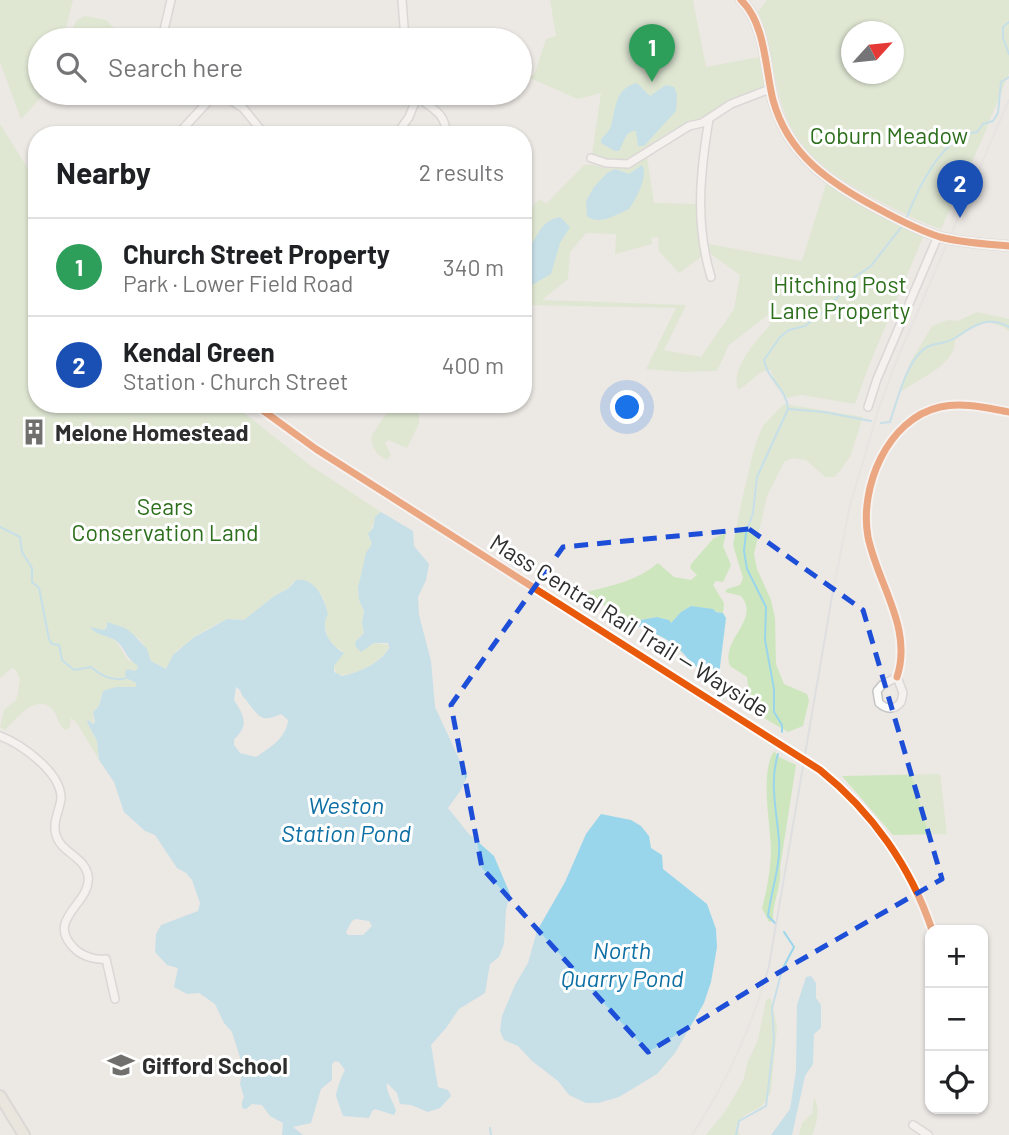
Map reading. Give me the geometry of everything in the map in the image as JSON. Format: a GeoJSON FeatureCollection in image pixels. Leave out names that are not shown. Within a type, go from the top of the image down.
{"type":"FeatureCollection","features":[{"type":"Feature","properties":{"kind":"main road"},"geometry":{"type":"LineString","coordinates":[[0,1096],[24,1135]]}},
{"type":"Feature","properties":{"kind":"street"},"geometry":{"type":"LineString","coordinates":[[164,28],[171,0]]}},
{"type":"Feature","properties":{"kind":"street"},"geometry":{"type":"LineString","coordinates":[[402,0],[404,28]]}},
{"type":"Feature","properties":{"kind":"street"},"geometry":{"type":"LineString","coordinates":[[741,0],[756,23],[770,89],[784,128],[811,166],[857,198],[908,224],[964,242],[1009,246]]}},
{"type":"Feature","properties":{"kind":"street"},"geometry":{"type":"LineString","coordinates":[[591,158],[606,163],[628,164],[689,126],[709,119],[731,104],[770,89]]}},
{"type":"Feature","properties":{"kind":"street"},"geometry":{"type":"LineString","coordinates":[[186,126],[206,105]]}},
{"type":"Feature","properties":{"kind":"street"},"geometry":{"type":"LineString","coordinates":[[238,105],[258,126]]}},
{"type":"Feature","properties":{"kind":"street"},"geometry":{"type":"LineString","coordinates":[[402,126],[412,105]]}},
{"type":"Feature","properties":{"kind":"street"},"geometry":{"type":"LineString","coordinates":[[428,105],[439,113],[446,126]]}},
{"type":"Feature","properties":{"kind":"street"},"geometry":{"type":"LineString","coordinates":[[709,119],[699,192],[703,249],[711,277]]}},
{"type":"Feature","properties":{"kind":"street"},"geometry":{"type":"LineString","coordinates":[[868,407],[877,379],[939,236]]}},
{"type":"Feature","properties":{"kind":"street"},"geometry":{"type":"LineString","coordinates":[[897,677],[877,691],[877,700],[886,708],[895,708],[901,702],[903,693],[897,677],[902,657],[901,636],[873,555],[867,526],[870,495],[881,457],[906,424],[936,408],[960,405],[1009,412]]}},
{"type":"Feature","properties":{"kind":"street"},"geometry":{"type":"LineString","coordinates":[[0,736],[23,747],[35,757],[58,786],[61,800],[55,822],[56,836],[60,843],[83,863],[88,874],[86,892],[69,912],[66,920],[67,939],[80,953],[99,960],[106,959],[115,999]]}},
{"type":"Feature","properties":{"kind":"street"},"geometry":{"type":"LineString","coordinates":[[913,1125],[928,1135]]}},
{"type":"Feature","properties":{"kind":"highlighted area"},"geometry":{"type":"Polygon","coordinates":[[[749,529],[863,610],[942,879],[778,973],[648,1052],[482,868],[451,705],[563,547],[749,529]]]}},
{"type":"Feature","properties":{"kind":"green space"},"geometry":{"type":"Polygon","coordinates":[[[0,0],[73,0],[66,28],[28,28],[28,105],[34,105],[21,119],[0,62],[0,0]]]}},
{"type":"Feature","properties":{"kind":"green space"},"geometry":{"type":"Polygon","coordinates":[[[550,0],[693,0],[706,67],[759,57],[765,86],[667,133],[632,158],[607,161],[592,155],[601,93],[578,99],[532,79],[546,39],[556,36],[550,0]]]}},
{"type":"Feature","properties":{"kind":"green space","name":"Coburn Meadow"},"geometry":{"type":"Polygon","coordinates":[[[767,0],[1009,0],[1009,73],[941,229],[904,214],[854,187],[827,169],[805,148],[788,121],[782,105],[758,12],[767,0]]]}},
{"type":"Feature","properties":{"kind":"green space"},"geometry":{"type":"Polygon","coordinates":[[[85,16],[106,20],[114,28],[73,28],[77,20],[85,16]]]}},
{"type":"Feature","properties":{"kind":"green space","name":"Sears Conservation Land"},"geometry":{"type":"Polygon","coordinates":[[[0,124],[28,169],[28,413],[244,413],[311,466],[381,512],[368,536],[372,544],[365,559],[358,588],[364,611],[364,633],[358,639],[361,651],[374,643],[389,645],[382,657],[367,667],[350,674],[336,674],[334,666],[343,651],[334,646],[328,638],[324,623],[327,610],[323,597],[312,584],[293,582],[289,588],[244,620],[227,620],[193,638],[171,657],[166,669],[151,661],[144,644],[130,632],[107,622],[104,630],[91,629],[116,641],[128,660],[138,665],[138,669],[130,669],[129,680],[136,683],[136,687],[116,687],[101,695],[99,706],[93,712],[94,724],[89,720],[87,722],[97,741],[99,760],[77,723],[71,718],[70,727],[65,730],[47,705],[33,705],[5,730],[0,727],[4,710],[16,700],[20,680],[16,670],[12,668],[0,678],[0,124]]]}},
{"type":"Feature","properties":{"kind":"green space","name":"Hitching Post Lane Property"},"geometry":{"type":"Polygon","coordinates":[[[647,157],[654,203],[696,204],[701,257],[679,273],[659,251],[658,237],[651,238],[652,244],[615,254],[616,234],[586,233],[570,252],[568,279],[542,300],[686,305],[664,350],[701,357],[734,309],[740,275],[708,252],[708,244],[802,261],[826,184],[923,237],[855,404],[801,395],[787,398],[775,385],[771,370],[761,373],[738,389],[741,363],[770,325],[768,315],[729,345],[717,371],[682,372],[646,369],[676,308],[532,305],[532,207],[540,199],[546,204],[584,165],[624,168],[647,157]]]}},
{"type":"Feature","properties":{"kind":"green space"},"geometry":{"type":"Polygon","coordinates":[[[977,312],[1009,319],[1009,331],[987,323],[975,327],[955,340],[954,349],[942,365],[898,394],[911,361],[932,326],[948,320],[958,321],[977,312]]]}},
{"type":"Feature","properties":{"kind":"green space"},"geometry":{"type":"Polygon","coordinates":[[[784,404],[863,417],[850,457],[835,477],[825,477],[806,460],[793,458],[784,462],[767,496],[754,554],[775,618],[776,664],[784,684],[807,694],[809,701],[803,726],[788,732],[759,715],[749,696],[747,677],[730,666],[730,647],[744,622],[746,605],[741,596],[725,592],[740,585],[743,578],[733,545],[755,445],[763,426],[784,404]]]}},
{"type":"Feature","properties":{"kind":"green space"},"geometry":{"type":"Polygon","coordinates":[[[387,413],[419,413],[419,423],[407,448],[388,440],[385,443],[391,455],[387,460],[375,450],[372,435],[387,413]]]}},
{"type":"Feature","properties":{"kind":"green space"},"geometry":{"type":"Polygon","coordinates":[[[726,533],[723,546],[731,565],[723,582],[716,581],[713,585],[724,603],[723,613],[691,606],[670,624],[669,620],[657,617],[630,622],[587,592],[633,578],[658,563],[674,577],[691,580],[697,575],[690,568],[691,564],[714,538],[726,533]]]}},
{"type":"Feature","properties":{"kind":"green space"},"geometry":{"type":"Polygon","coordinates":[[[774,751],[779,757],[796,765],[780,881],[773,921],[769,922],[762,908],[771,856],[767,772],[774,751]]]}},
{"type":"Feature","properties":{"kind":"green space"},"geometry":{"type":"Polygon","coordinates":[[[940,774],[947,834],[893,835],[842,776],[940,774]]]}},
{"type":"Feature","properties":{"kind":"green space"},"geometry":{"type":"Polygon","coordinates":[[[769,998],[777,1027],[771,1092],[762,1106],[745,1115],[736,1126],[740,1135],[706,1135],[726,1110],[743,1081],[748,1061],[758,1040],[766,1000],[769,998]]]}},
{"type":"Feature","properties":{"kind":"green space"},"geometry":{"type":"Polygon","coordinates":[[[814,1097],[818,1111],[812,1135],[799,1135],[802,1123],[812,1113],[814,1097]]]}},
{"type":"Feature","properties":{"kind":"water"},"geometry":{"type":"Polygon","coordinates":[[[637,83],[650,96],[666,85],[674,87],[677,95],[676,111],[644,146],[638,146],[636,131],[632,131],[619,151],[615,151],[601,143],[601,140],[610,128],[620,94],[637,83]]]}},
{"type":"Feature","properties":{"kind":"water"},"geometry":{"type":"Polygon","coordinates":[[[642,165],[643,181],[629,209],[602,220],[587,216],[586,201],[607,173],[615,169],[629,174],[642,165]]]}},
{"type":"Feature","properties":{"kind":"water"},"geometry":{"type":"Polygon","coordinates":[[[560,217],[570,227],[560,243],[551,274],[532,285],[532,243],[546,223],[560,217]]]}},
{"type":"Feature","properties":{"kind":"water","name":"Weston Station Pond"},"geometry":{"type":"Polygon","coordinates":[[[381,512],[413,531],[414,546],[429,564],[426,580],[418,597],[419,615],[431,661],[435,707],[467,776],[448,808],[468,833],[494,856],[510,894],[504,944],[499,957],[490,964],[485,993],[459,1009],[431,1045],[438,1087],[448,1090],[451,1096],[440,1108],[428,1112],[400,1104],[397,1093],[387,1083],[396,1111],[394,1115],[375,1109],[369,1118],[343,1116],[336,1096],[345,1070],[335,1061],[332,1064],[332,1080],[321,1089],[311,1123],[293,1127],[303,1135],[282,1135],[283,1123],[270,1116],[262,1105],[252,1104],[246,1109],[242,1108],[244,1097],[240,1084],[243,1067],[232,1032],[224,1023],[215,1004],[199,993],[187,994],[174,987],[178,968],[167,965],[155,952],[156,934],[161,925],[198,911],[200,903],[192,880],[177,868],[155,835],[145,831],[124,812],[114,782],[99,760],[97,741],[87,722],[95,722],[93,712],[99,706],[103,691],[116,687],[136,687],[136,683],[126,678],[125,672],[138,668],[119,643],[90,627],[104,630],[107,622],[125,628],[147,649],[151,661],[166,669],[173,655],[193,638],[227,619],[244,620],[296,580],[303,580],[313,585],[321,595],[328,614],[325,631],[334,646],[344,653],[334,666],[334,672],[342,676],[355,672],[375,663],[389,648],[388,643],[374,643],[361,652],[355,646],[364,633],[364,611],[358,588],[366,553],[372,544],[368,534],[373,528],[375,517],[381,512]],[[236,687],[234,700],[244,721],[234,745],[240,753],[256,757],[281,737],[288,720],[281,714],[263,718],[236,687]],[[356,919],[346,932],[348,935],[363,935],[372,926],[369,921],[356,919]]]}},
{"type":"Feature","properties":{"kind":"water"},"geometry":{"type":"Polygon","coordinates":[[[691,606],[713,609],[723,613],[726,618],[719,675],[706,673],[668,640],[630,622],[657,617],[671,623],[691,606]]]}},
{"type":"Feature","properties":{"kind":"water","name":"North Quarry Pond"},"geometry":{"type":"Polygon","coordinates":[[[601,814],[631,820],[641,826],[649,836],[651,848],[662,855],[663,869],[707,904],[716,929],[717,947],[704,1003],[675,1053],[657,1074],[619,1097],[598,1103],[586,1103],[569,1095],[558,1081],[518,1046],[504,1040],[500,1031],[502,1016],[528,963],[537,931],[565,882],[586,834],[601,814]]]}},
{"type":"Feature","properties":{"kind":"water"},"geometry":{"type":"Polygon","coordinates":[[[811,976],[816,983],[816,998],[821,1005],[821,1028],[814,1034],[813,1064],[805,1076],[792,1135],[771,1135],[790,1109],[796,1071],[797,1005],[806,977],[811,976]]]}},
{"type":"Feature","properties":{"kind":"waterway"},"geometry":{"type":"LineString","coordinates":[[1009,22],[1003,27],[1003,38],[1009,54]]}},
{"type":"Feature","properties":{"kind":"waterway"},"geometry":{"type":"LineString","coordinates":[[907,217],[925,178],[943,153],[953,142],[977,132],[983,124],[993,121],[998,113],[1001,82],[1009,77]]}},
{"type":"Feature","properties":{"kind":"waterway"},"geometry":{"type":"LineString","coordinates":[[782,732],[782,725],[774,712],[774,689],[765,640],[766,607],[747,569],[744,551],[746,533],[753,513],[757,477],[788,409],[787,402],[764,360],[780,337],[789,330],[805,326],[828,308],[856,276],[870,267],[903,225]]}},
{"type":"Feature","properties":{"kind":"waterway"},"geometry":{"type":"LineString","coordinates":[[881,423],[890,422],[909,368],[922,351],[929,346],[952,340],[987,322],[1009,327]]}},
{"type":"Feature","properties":{"kind":"waterway"},"geometry":{"type":"LineString","coordinates":[[789,409],[871,421]]}},
{"type":"Feature","properties":{"kind":"waterway"},"geometry":{"type":"LineString","coordinates":[[0,527],[20,537],[22,552],[32,568],[32,582],[39,588],[49,639],[52,644],[59,645],[62,660],[74,670],[91,667],[107,677],[126,678]]}},
{"type":"Feature","properties":{"kind":"waterway"},"geometry":{"type":"LineString","coordinates":[[776,924],[768,916],[779,850],[774,787],[778,754]]}},
{"type":"Feature","properties":{"kind":"waterway"},"geometry":{"type":"LineString","coordinates":[[736,1135],[739,1121],[766,1106],[774,1040],[772,1008],[782,970],[794,947],[784,932]]}},
{"type":"Feature","properties":{"kind":"waterway"},"geometry":{"type":"LineString","coordinates":[[490,1128],[491,1135]]}},
{"type":"Feature","properties":{"kind":"railway"},"geometry":{"type":"LineString","coordinates":[[692,1135],[737,1054],[755,1011],[769,966],[850,505],[878,411],[896,362],[1009,100]]}},
{"type":"Feature","properties":{"kind":"cycle path"},"geometry":{"type":"LineString","coordinates":[[741,0],[749,10],[760,34],[773,100],[780,119],[789,137],[813,165],[843,188],[924,231],[957,241],[1009,246]]}},
{"type":"Feature","properties":{"kind":"cycle path"},"geometry":{"type":"LineString","coordinates":[[897,677],[901,641],[873,555],[866,518],[873,477],[881,458],[905,425],[921,414],[940,407],[966,405],[1009,412]]}},
{"type":"Feature","properties":{"kind":"cycle path","name":"Mass Central Rail Trail -- Wayside"},"geometry":{"type":"LineString","coordinates":[[266,413],[316,449],[820,770],[839,786],[888,842],[913,884],[930,925]]}},
{"type":"Feature","properties":{"kind":"place","name":"Church Street Property"},"geometry":{"type":"Point","coordinates":[652,82]}},
{"type":"Feature","properties":{"kind":"place","name":"Kendal Green"},"geometry":{"type":"Point","coordinates":[960,218]}},
{"type":"Feature","properties":{"kind":"place","name":"Melone Homestead"},"geometry":{"type":"Point","coordinates":[34,432]}},
{"type":"Feature","properties":{"kind":"place","name":"Gifford School"},"geometry":{"type":"Point","coordinates":[121,1065]}}]}
